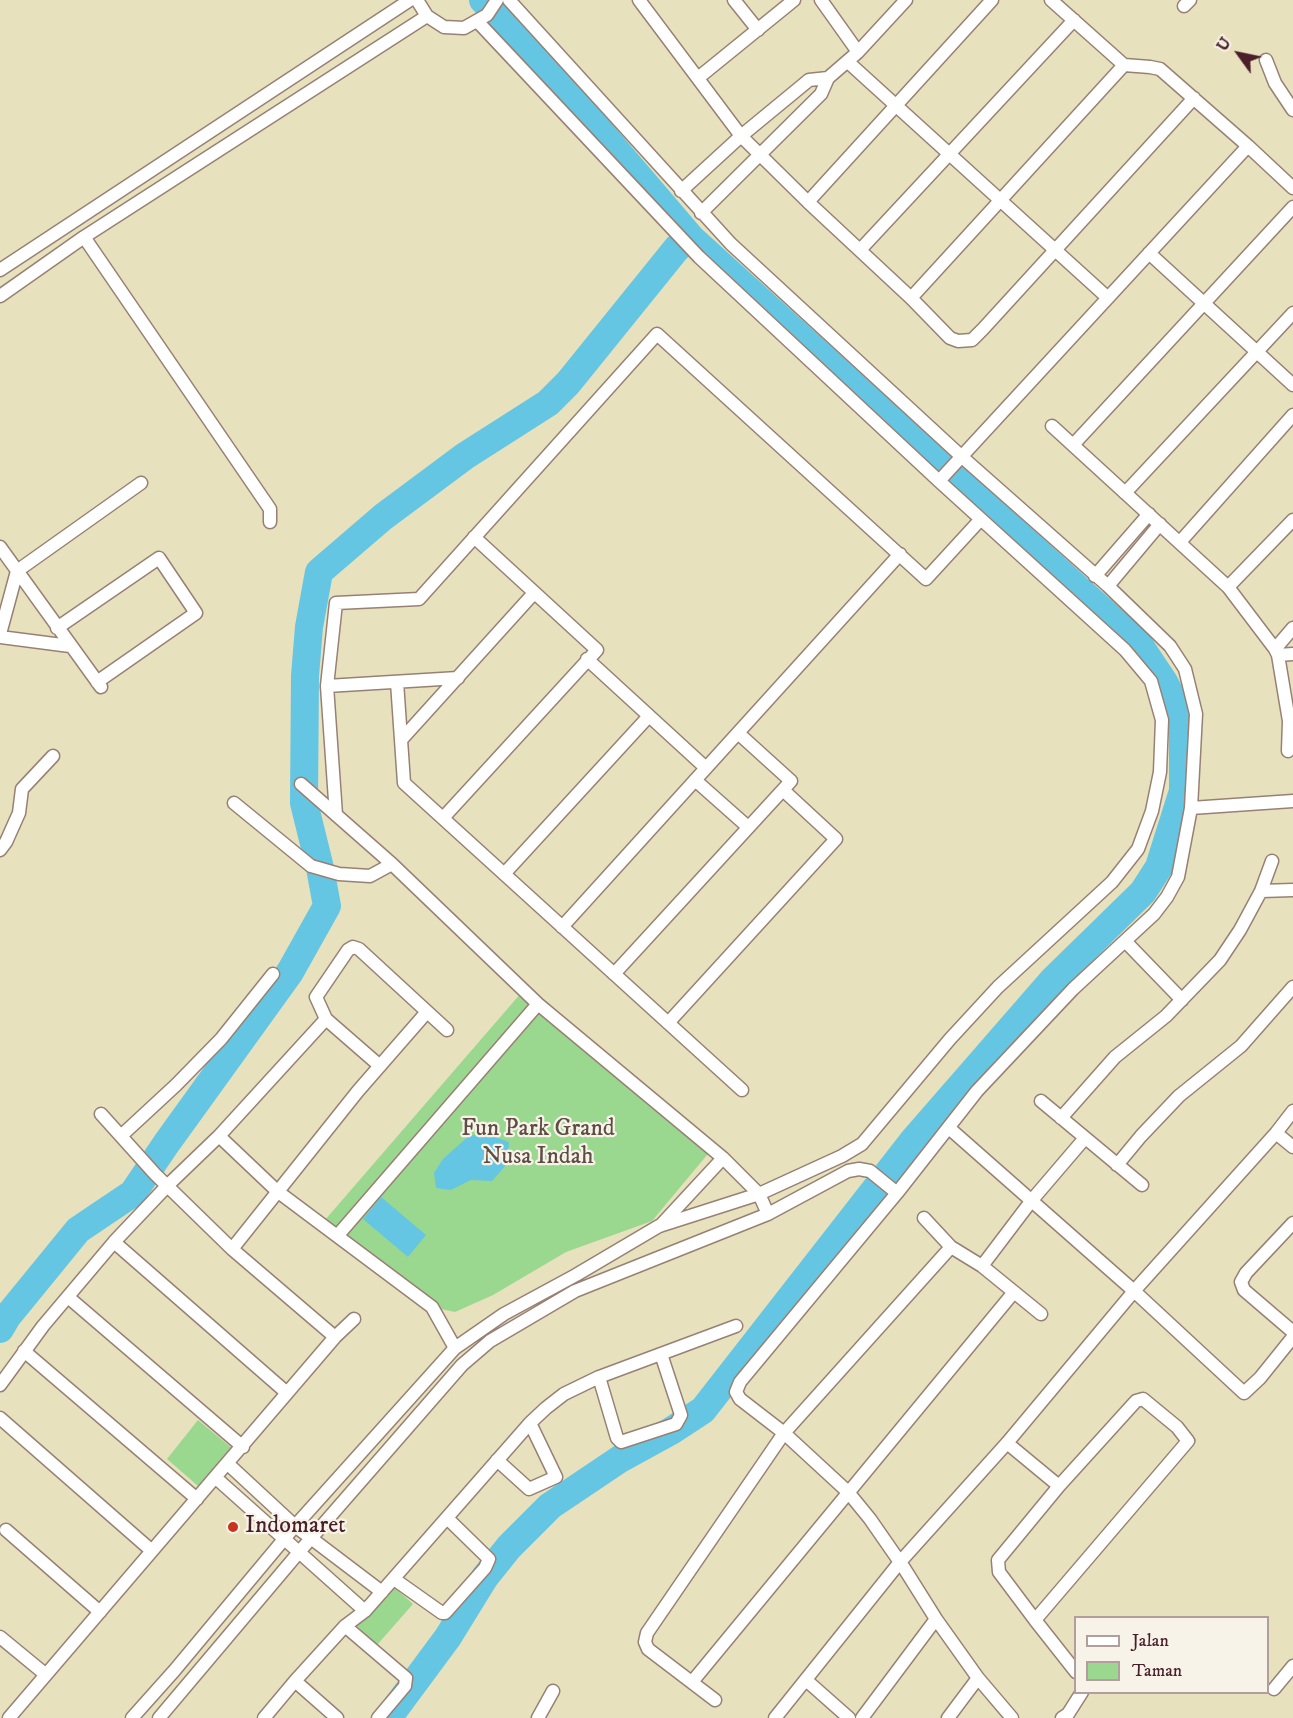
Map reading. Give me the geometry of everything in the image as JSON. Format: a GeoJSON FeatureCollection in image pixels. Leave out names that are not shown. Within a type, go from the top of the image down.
{"type":"FeatureCollection","features":[{"type":"Feature","properties":{"kind":"street"},"geometry":{"type":"LineString","coordinates":[[0,270],[410,0]]}},
{"type":"Feature","properties":{"kind":"street"},"geometry":{"type":"LineString","coordinates":[[417,0],[427,16],[444,27],[464,28],[482,19],[497,0]]}},
{"type":"Feature","properties":{"kind":"street"},"geometry":{"type":"LineString","coordinates":[[509,0],[731,244],[959,458],[1108,586],[1170,646],[1185,669],[1196,714],[1191,808],[1178,877],[1167,897],[1154,914],[1073,989],[977,1091],[740,1382],[736,1392],[740,1399],[784,1433],[848,1492],[870,1519],[978,1678],[1012,1718]]}},
{"type":"Feature","properties":{"kind":"street"},"geometry":{"type":"LineString","coordinates":[[639,0],[741,136],[950,338],[958,342],[972,340],[1194,98]]}},
{"type":"Feature","properties":{"kind":"street"},"geometry":{"type":"LineString","coordinates":[[734,0],[758,30]]}},
{"type":"Feature","properties":{"kind":"street"},"geometry":{"type":"LineString","coordinates":[[698,78],[794,0]]}},
{"type":"Feature","properties":{"kind":"street"},"geometry":{"type":"LineString","coordinates":[[821,0],[858,52]]}},
{"type":"Feature","properties":{"kind":"street"},"geometry":{"type":"LineString","coordinates":[[701,213],[820,94],[828,78],[848,62],[906,0]]}},
{"type":"Feature","properties":{"kind":"street"},"geometry":{"type":"LineString","coordinates":[[808,202],[992,0]]}},
{"type":"Feature","properties":{"kind":"street"},"geometry":{"type":"LineString","coordinates":[[1051,0],[1124,65],[1160,69],[1293,188]]}},
{"type":"Feature","properties":{"kind":"street"},"geometry":{"type":"LineString","coordinates":[[0,296],[84,237],[427,16]]}},
{"type":"Feature","properties":{"kind":"street"},"geometry":{"type":"LineString","coordinates":[[132,1718],[295,1526],[455,1348],[504,1314],[659,1226],[759,1194],[842,1156],[862,1144],[950,1039],[998,987],[1112,882],[1138,849],[1152,811],[1160,772],[1162,720],[1151,681],[1125,650],[699,257],[482,19]]}},
{"type":"Feature","properties":{"kind":"street"},"geometry":{"type":"LineString","coordinates":[[860,250],[1074,20]]}},
{"type":"Feature","properties":{"kind":"street"},"geometry":{"type":"LineString","coordinates":[[1266,60],[1275,83],[1293,110]]}},
{"type":"Feature","properties":{"kind":"street"},"geometry":{"type":"LineString","coordinates":[[848,62],[1108,298]]}},
{"type":"Feature","properties":{"kind":"street"},"geometry":{"type":"LineString","coordinates":[[911,298],[1124,65]]}},
{"type":"Feature","properties":{"kind":"street"},"geometry":{"type":"LineString","coordinates":[[681,191],[741,136],[809,80],[828,78]]}},
{"type":"Feature","properties":{"kind":"street"},"geometry":{"type":"LineString","coordinates":[[241,110],[254,128]]}},
{"type":"Feature","properties":{"kind":"street"},"geometry":{"type":"LineString","coordinates":[[941,478],[1248,146]]}},
{"type":"Feature","properties":{"kind":"street"},"geometry":{"type":"LineString","coordinates":[[1073,445],[1293,207]]}},
{"type":"Feature","properties":{"kind":"street"},"geometry":{"type":"LineString","coordinates":[[84,237],[270,509],[270,522]]}},
{"type":"Feature","properties":{"kind":"street"},"geometry":{"type":"LineString","coordinates":[[1149,253],[1293,384]]}},
{"type":"Feature","properties":{"kind":"street"},"geometry":{"type":"LineString","coordinates":[[1125,493],[1293,313]]}},
{"type":"Feature","properties":{"kind":"street"},"geometry":{"type":"LineString","coordinates":[[336,815],[327,686],[336,603],[419,599],[657,334],[926,579],[981,519]]}},
{"type":"Feature","properties":{"kind":"street"},"geometry":{"type":"LineString","coordinates":[[1180,542],[1293,415]]}},
{"type":"Feature","properties":{"kind":"street"},"geometry":{"type":"LineString","coordinates":[[1052,426],[1228,587],[1277,652],[1291,721],[1288,751]]}},
{"type":"Feature","properties":{"kind":"street"},"geometry":{"type":"LineString","coordinates":[[70,646],[0,635],[17,571],[141,483]]}},
{"type":"Feature","properties":{"kind":"street"},"geometry":{"type":"LineString","coordinates":[[1095,576],[1149,514]]}},
{"type":"Feature","properties":{"kind":"street"},"geometry":{"type":"LineString","coordinates":[[1228,587],[1293,520]]}},
{"type":"Feature","properties":{"kind":"street"},"geometry":{"type":"LineString","coordinates":[[1108,586],[1160,524]]}},
{"type":"Feature","properties":{"kind":"street"},"geometry":{"type":"LineString","coordinates":[[443,818],[597,650],[474,537]]}},
{"type":"Feature","properties":{"kind":"street"},"geometry":{"type":"LineString","coordinates":[[0,547],[57,628],[99,685],[196,613],[159,558],[57,628]]}},
{"type":"Feature","properties":{"kind":"street"},"geometry":{"type":"LineString","coordinates":[[562,927],[900,554]]}},
{"type":"Feature","properties":{"kind":"street"},"geometry":{"type":"LineString","coordinates":[[401,740],[534,592]]}},
{"type":"Feature","properties":{"kind":"street"},"geometry":{"type":"LineString","coordinates":[[1277,652],[1293,628]]}},
{"type":"Feature","properties":{"kind":"street"},"geometry":{"type":"LineString","coordinates":[[1277,652],[1293,654]]}},
{"type":"Feature","properties":{"kind":"street"},"geometry":{"type":"LineString","coordinates":[[588,659],[706,768]]}},
{"type":"Feature","properties":{"kind":"street"},"geometry":{"type":"LineString","coordinates":[[327,686],[458,678]]}},
{"type":"Feature","properties":{"kind":"street"},"geometry":{"type":"LineString","coordinates":[[397,682],[404,783],[742,1090]]}},
{"type":"Feature","properties":{"kind":"street"},"geometry":{"type":"LineString","coordinates":[[504,874],[649,716]]}},
{"type":"Feature","properties":{"kind":"street"},"geometry":{"type":"LineString","coordinates":[[614,974],[790,782],[738,733]]}},
{"type":"Feature","properties":{"kind":"street"},"geometry":{"type":"LineString","coordinates":[[0,850],[6,842],[18,813],[22,789],[52,756]]}},
{"type":"Feature","properties":{"kind":"street"},"geometry":{"type":"LineString","coordinates":[[695,780],[748,827]]}},
{"type":"Feature","properties":{"kind":"street"},"geometry":{"type":"LineString","coordinates":[[301,784],[392,864],[538,1004],[723,1158],[759,1194],[768,1214]]}},
{"type":"Feature","properties":{"kind":"street"},"geometry":{"type":"LineString","coordinates":[[668,1023],[836,839],[783,790]]}},
{"type":"Feature","properties":{"kind":"street"},"geometry":{"type":"LineString","coordinates":[[1191,808],[1293,801]]}},
{"type":"Feature","properties":{"kind":"street"},"geometry":{"type":"LineString","coordinates":[[234,803],[311,866],[339,874],[370,876],[392,864]]}},
{"type":"Feature","properties":{"kind":"street"},"geometry":{"type":"LineString","coordinates":[[1061,1118],[1115,1057],[1166,1016],[1220,960],[1262,891],[1272,861]]}},
{"type":"Feature","properties":{"kind":"street"},"geometry":{"type":"LineString","coordinates":[[1262,891],[1293,890]]}},
{"type":"Feature","properties":{"kind":"street"},"geometry":{"type":"LineString","coordinates":[[1125,941],[1182,1000]]}},
{"type":"Feature","properties":{"kind":"street"},"geometry":{"type":"LineString","coordinates":[[380,1066],[326,1019],[316,997],[348,950],[353,947],[359,949],[447,1030]]}},
{"type":"Feature","properties":{"kind":"street"},"geometry":{"type":"LineString","coordinates":[[122,1135],[221,1039],[273,974]]}},
{"type":"Feature","properties":{"kind":"street"},"geometry":{"type":"LineString","coordinates":[[1118,1165],[1141,1136],[1179,1096],[1240,1046],[1293,987]]}},
{"type":"Feature","properties":{"kind":"street"},"geometry":{"type":"LineString","coordinates":[[338,1235],[538,1004]]}},
{"type":"Feature","properties":{"kind":"street"},"geometry":{"type":"LineString","coordinates":[[232,1249],[277,1191],[426,1012]]}},
{"type":"Feature","properties":{"kind":"street"},"geometry":{"type":"LineString","coordinates":[[0,1385],[24,1350],[114,1242],[219,1136],[326,1019]]}},
{"type":"Feature","properties":{"kind":"street"},"geometry":{"type":"LineString","coordinates":[[1041,1101],[1142,1185]]}},
{"type":"Feature","properties":{"kind":"street"},"geometry":{"type":"LineString","coordinates":[[775,1718],[900,1562],[1007,1443],[1134,1291],[1276,1133],[1293,1111]]}},
{"type":"Feature","properties":{"kind":"street"},"geometry":{"type":"LineString","coordinates":[[101,1114],[155,1174],[232,1249],[335,1337]]}},
{"type":"Feature","properties":{"kind":"street"},"geometry":{"type":"LineString","coordinates":[[949,1128],[1134,1291],[1244,1393],[1260,1378],[1293,1337]]}},
{"type":"Feature","properties":{"kind":"street"},"geometry":{"type":"LineString","coordinates":[[1276,1133],[1293,1147]]}},
{"type":"Feature","properties":{"kind":"street"},"geometry":{"type":"LineString","coordinates":[[219,1136],[277,1191],[432,1307],[455,1348]]}},
{"type":"Feature","properties":{"kind":"street"},"geometry":{"type":"LineString","coordinates":[[982,1266],[1032,1200],[1085,1138]]}},
{"type":"Feature","properties":{"kind":"street"},"geometry":{"type":"LineString","coordinates":[[842,1156],[848,1171]]}},
{"type":"Feature","properties":{"kind":"street"},"geometry":{"type":"LineString","coordinates":[[659,1226],[723,1158]]}},
{"type":"Feature","properties":{"kind":"street"},"geometry":{"type":"LineString","coordinates":[[159,1718],[462,1365],[490,1341],[575,1291],[768,1214],[848,1171],[859,1169],[870,1171],[894,1191]]}},
{"type":"Feature","properties":{"kind":"street"},"geometry":{"type":"LineString","coordinates":[[924,1218],[951,1246],[982,1266],[1041,1314]]}},
{"type":"Feature","properties":{"kind":"street"},"geometry":{"type":"LineString","coordinates":[[1293,1223],[1246,1273],[1241,1282],[1244,1290],[1293,1332]]}},
{"type":"Feature","properties":{"kind":"street"},"geometry":{"type":"LineString","coordinates":[[114,1242],[287,1393]]}},
{"type":"Feature","properties":{"kind":"street"},"geometry":{"type":"LineString","coordinates":[[715,1700],[648,1649],[645,1642],[647,1633],[784,1433],[951,1246]]}},
{"type":"Feature","properties":{"kind":"street"},"geometry":{"type":"LineString","coordinates":[[692,1682],[1014,1292]]}},
{"type":"Feature","properties":{"kind":"street"},"geometry":{"type":"LineString","coordinates":[[68,1297],[243,1447]]}},
{"type":"Feature","properties":{"kind":"street"},"geometry":{"type":"LineString","coordinates":[[9,1718],[335,1337],[354,1319]]}},
{"type":"Feature","properties":{"kind":"street"},"geometry":{"type":"LineString","coordinates":[[264,1718],[345,1626],[366,1611],[530,1423],[564,1394],[600,1377],[736,1326]]}},
{"type":"Feature","properties":{"kind":"street"},"geometry":{"type":"LineString","coordinates":[[24,1350],[197,1499]]}},
{"type":"Feature","properties":{"kind":"street"},"geometry":{"type":"LineString","coordinates":[[600,1377],[617,1438],[621,1442],[676,1424],[681,1415],[661,1354]]}},
{"type":"Feature","properties":{"kind":"street"},"geometry":{"type":"LineString","coordinates":[[1035,1620],[1188,1441],[1177,1427],[1146,1401],[1136,1401],[1059,1486],[1000,1557],[997,1564],[999,1572],[1035,1620],[1074,1669]]}},
{"type":"Feature","properties":{"kind":"street"},"geometry":{"type":"LineString","coordinates":[[0,1418],[152,1551]]}},
{"type":"Feature","properties":{"kind":"street"},"geometry":{"type":"LineString","coordinates":[[497,1460],[529,1489],[556,1477],[530,1423]]}},
{"type":"Feature","properties":{"kind":"street"},"geometry":{"type":"LineString","coordinates":[[1007,1443],[1059,1486]]}},
{"type":"Feature","properties":{"kind":"street"},"geometry":{"type":"LineString","coordinates":[[228,1464],[295,1526],[382,1592]]}},
{"type":"Feature","properties":{"kind":"street"},"geometry":{"type":"LineString","coordinates":[[216,1478],[366,1611]]}},
{"type":"Feature","properties":{"kind":"street"},"geometry":{"type":"LineString","coordinates":[[394,1579],[445,1613],[485,1568],[489,1559],[447,1518]]}},
{"type":"Feature","properties":{"kind":"street"},"geometry":{"type":"LineString","coordinates":[[2,1531],[100,1612]]}},
{"type":"Feature","properties":{"kind":"street"},"geometry":{"type":"LineString","coordinates":[[862,1718],[936,1619]]}},
{"type":"Feature","properties":{"kind":"street"},"geometry":{"type":"LineString","coordinates":[[345,1626],[406,1678],[405,1686],[378,1718]]}},
{"type":"Feature","properties":{"kind":"street"},"geometry":{"type":"LineString","coordinates":[[0,1637],[45,1674]]}},
{"type":"Feature","properties":{"kind":"street"},"geometry":{"type":"LineString","coordinates":[[1274,1689],[1293,1666]]}},
{"type":"Feature","properties":{"kind":"street"},"geometry":{"type":"LineString","coordinates":[[174,1671],[189,1684]]}},
{"type":"Feature","properties":{"kind":"street"},"geometry":{"type":"LineString","coordinates":[[948,1718],[978,1678]]}},
{"type":"Feature","properties":{"kind":"street"},"geometry":{"type":"LineString","coordinates":[[806,1680],[849,1718]]}},
{"type":"Feature","properties":{"kind":"street"},"geometry":{"type":"LineString","coordinates":[[295,1681],[337,1718]]}},
{"type":"Feature","properties":{"kind":"street"},"geometry":{"type":"LineString","coordinates":[[538,1718],[553,1691]]}},
{"type":"Feature","properties":{"kind":"street"},"geometry":{"type":"LineString","coordinates":[[1068,1717],[1081,1694]]}},
{"type":"Feature","properties":{"kind":"green space","name":"Fun Park Grand Nusa Indah"},"geometry":{"type":"Polygon","coordinates":[[[528,985],[712,1149],[652,1221],[566,1252],[493,1295],[455,1312],[432,1307],[325,1220],[528,985]]]}},
{"type":"Feature","properties":{"kind":"green space"},"geometry":{"type":"Polygon","coordinates":[[[198,1420],[233,1449],[198,1486],[167,1459],[198,1420]]]}},
{"type":"Feature","properties":{"kind":"green space"},"geometry":{"type":"Polygon","coordinates":[[[392,1585],[413,1604],[377,1645],[357,1626],[392,1585]]]}},
{"type":"Feature","properties":{"kind":"water"},"geometry":{"type":"Polygon","coordinates":[[[470,1135],[492,1136],[509,1142],[507,1164],[492,1181],[471,1180],[451,1190],[436,1188],[434,1173],[443,1159],[470,1135]]]}},
{"type":"Feature","properties":{"kind":"water"},"geometry":{"type":"Polygon","coordinates":[[[381,1197],[426,1235],[408,1257],[363,1219],[381,1197]]]}},
{"type":"Feature","properties":{"kind":"waterway"},"geometry":{"type":"LineString","coordinates":[[388,1718],[448,1637],[485,1577],[509,1547],[550,1506],[620,1459],[671,1431],[703,1410],[912,1142],[1053,980],[1143,892],[1159,867],[1183,791],[1183,718],[1164,682],[1138,643],[691,238],[518,35],[483,0]]}},
{"type":"Feature","properties":{"kind":"waterway"},"geometry":{"type":"LineString","coordinates":[[0,1329],[7,1317],[78,1230],[133,1193],[290,972],[327,906],[304,803],[305,676],[309,627],[319,572],[383,517],[465,456],[548,403],[568,383],[677,248],[691,238]]}},
{"type":"Feature","properties":{"kind":"place","name":"Indomaret"},"geometry":{"type":"Point","coordinates":[233,1527]}}]}
